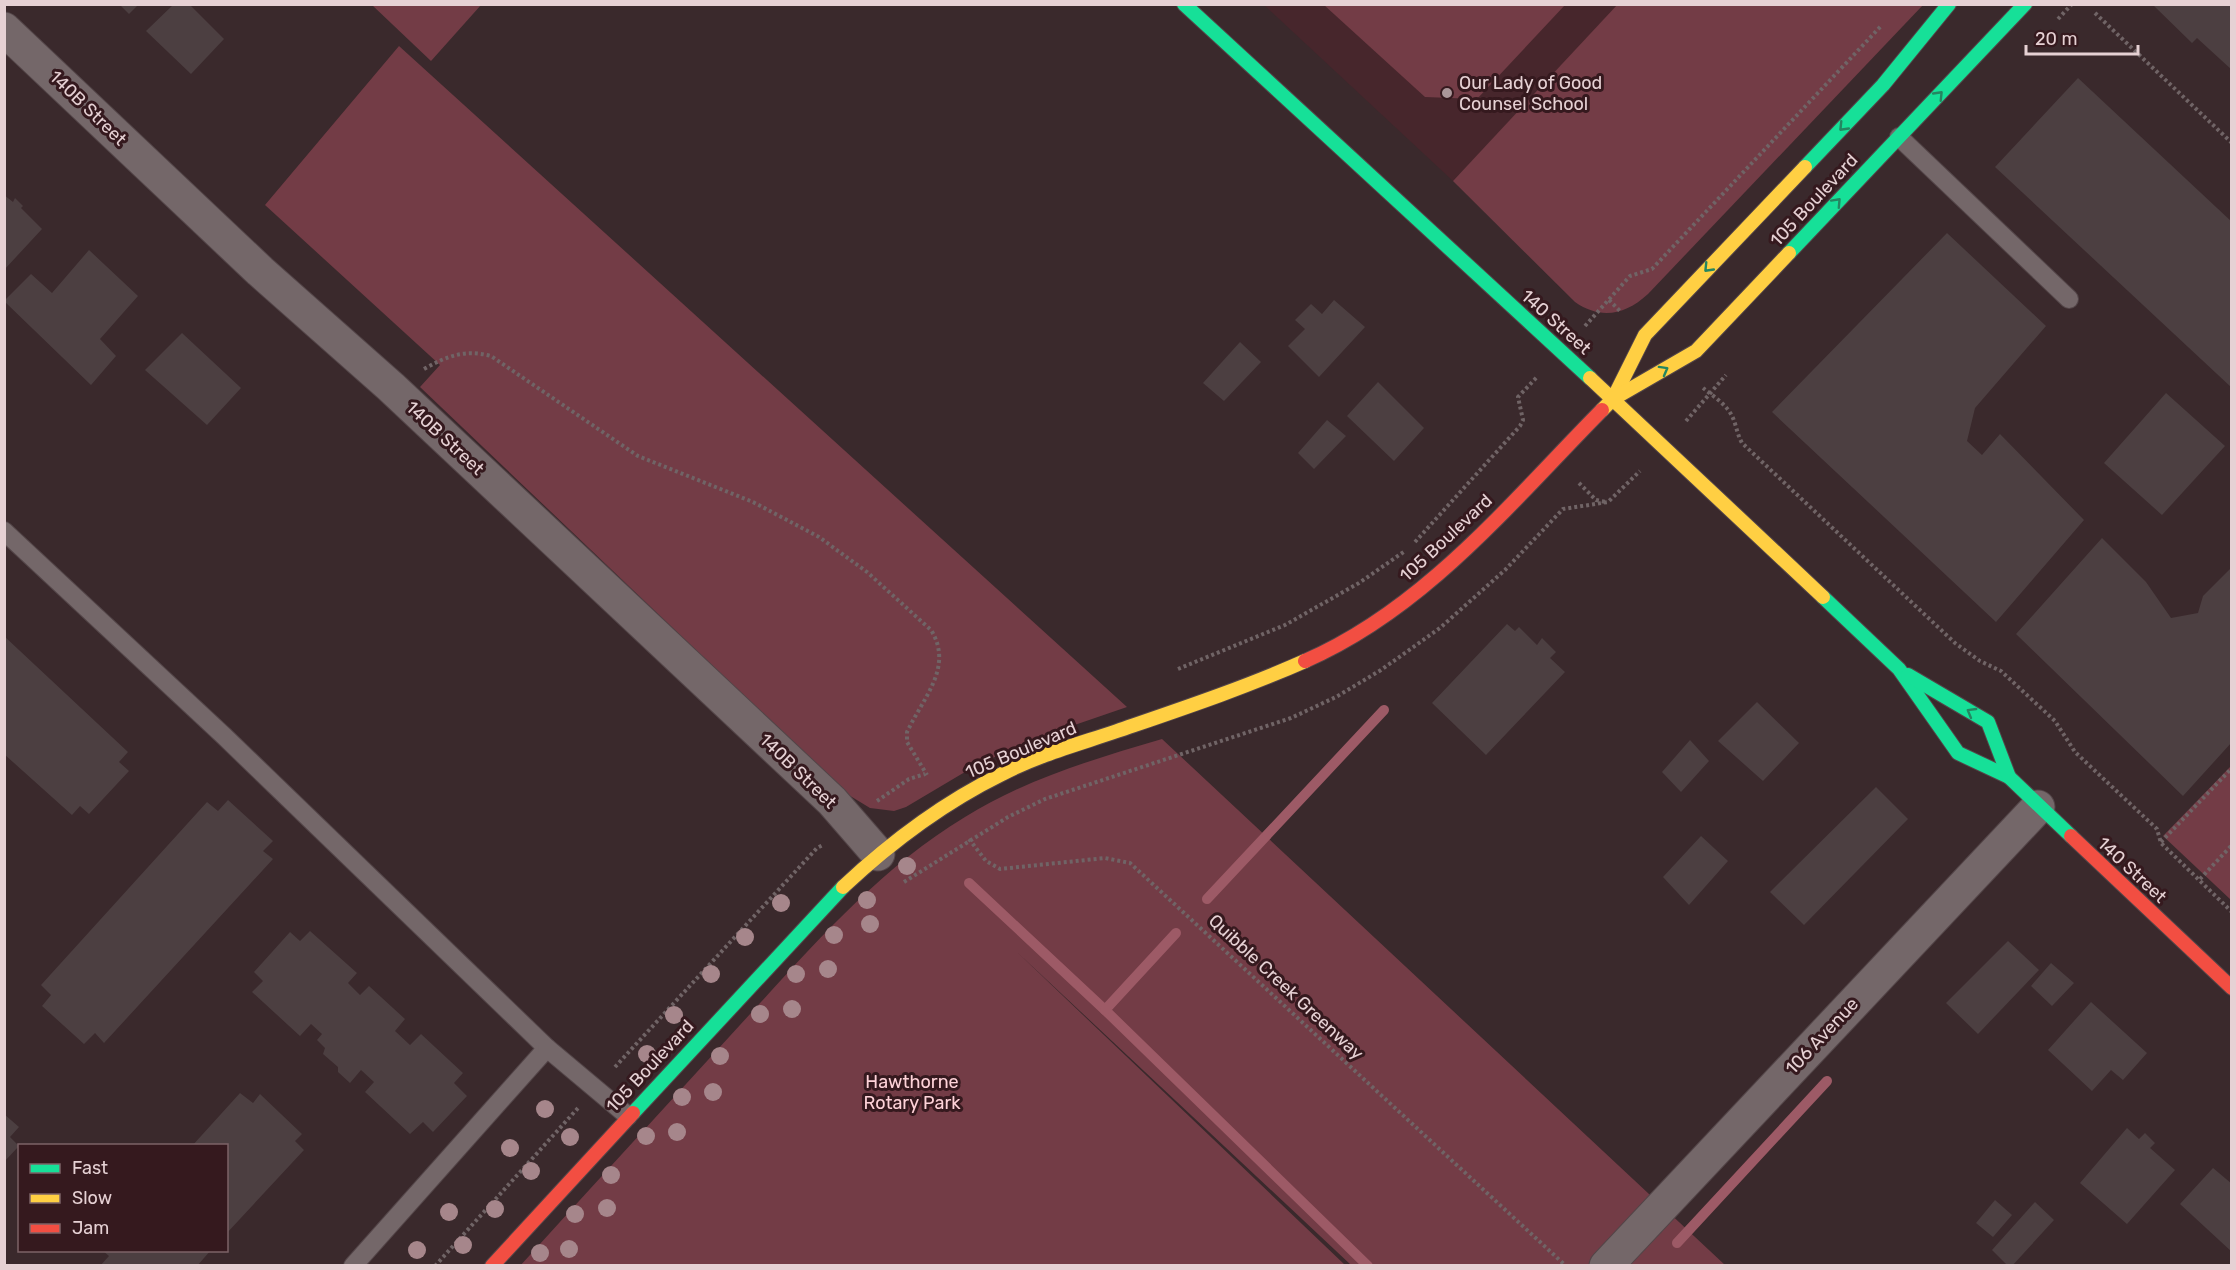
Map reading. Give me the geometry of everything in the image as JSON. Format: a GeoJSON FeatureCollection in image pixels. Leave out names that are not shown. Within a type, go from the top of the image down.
{"type":"FeatureCollection","features":[{"type":"Feature","properties":{"kind":"street","name":"140 Street"},"geometry":{"type":"LineString","coordinates":[[1184,4],[1613,399],[1899,669],[1958,753],[2009,777],[2038,807],[2232,988]]}},
{"type":"Feature","properties":{"kind":"street","name":"105 Boulevard"},"geometry":{"type":"LineString","coordinates":[[1613,399],[1645,335],[1883,85],[1949,4]]}},
{"type":"Feature","properties":{"kind":"street","name":"105 Boulevard"},"geometry":{"type":"LineString","coordinates":[[492,1266],[820,909],[878,854],[946,805],[1004,773],[1049,754],[1245,687],[1312,658],[1371,625],[1416,592],[1466,548],[1613,399],[1696,351],[2025,4]]}},
{"type":"Feature","properties":{"kind":"street","name":"140B Street"},"geometry":{"type":"LineString","coordinates":[[4,29],[260,271],[391,387],[832,801],[878,854]]}},
{"type":"Feature","properties":{"kind":"street","name":"140 Street"},"geometry":{"type":"LineString","coordinates":[[1899,669],[1988,722],[2009,777]]}},
{"type":"Feature","properties":{"kind":"street","name":"106 Avenue"},"geometry":{"type":"LineString","coordinates":[[1606,1266],[2038,807]]}},
{"type":"Feature","properties":{"kind":"lane"},"geometry":{"type":"LineString","coordinates":[[1899,137],[2069,299]]}},
{"type":"Feature","properties":{"kind":"lane"},"geometry":{"type":"LineString","coordinates":[[4,531],[224,736],[547,1048],[628,1116]]}},
{"type":"Feature","properties":{"kind":"lane"},"geometry":{"type":"LineString","coordinates":[[353,1266],[547,1048]]}},
{"type":"Feature","properties":{"kind":"path"},"geometry":{"type":"LineString","coordinates":[[2096,14],[2232,142]]}},
{"type":"Feature","properties":{"kind":"path"},"geometry":{"type":"LineString","coordinates":[[1598,312],[1630,276],[1652,269],[1885,22]]}},
{"type":"Feature","properties":{"kind":"path"},"geometry":{"type":"LineString","coordinates":[[1608,300],[1620,311]]}},
{"type":"Feature","properties":{"kind":"path"},"geometry":{"type":"LineString","coordinates":[[418,372],[460,352],[475,352],[491,356],[638,456],[784,516],[819,537],[867,572],[931,630],[937,640],[941,661],[937,675],[907,732],[907,742],[930,781]]}},
{"type":"Feature","properties":{"kind":"path"},"geometry":{"type":"LineString","coordinates":[[1701,404],[1724,378]]}},
{"type":"Feature","properties":{"kind":"path"},"geometry":{"type":"LineString","coordinates":[[1168,673],[1285,625],[1359,583],[1410,547],[1520,426],[1523,420],[1518,398],[1528,386]]}},
{"type":"Feature","properties":{"kind":"path"},"geometry":{"type":"LineString","coordinates":[[1710,394],[1733,418],[1736,433],[1742,443],[1955,643],[1980,661],[2001,671],[2055,721],[2075,752],[2157,829],[2161,843],[2232,912]]}},
{"type":"Feature","properties":{"kind":"path"},"geometry":{"type":"LineString","coordinates":[[1520,426],[1524,430]]}},
{"type":"Feature","properties":{"kind":"path"},"geometry":{"type":"LineString","coordinates":[[1575,478],[1596,500],[1608,502]]}},
{"type":"Feature","properties":{"kind":"path"},"geometry":{"type":"LineString","coordinates":[[898,887],[1008,817],[1045,799],[1291,718],[1336,697],[1381,670],[1440,628],[1505,570],[1563,509],[1608,502],[1631,481]]}},
{"type":"Feature","properties":{"kind":"path"},"geometry":{"type":"LineString","coordinates":[[2161,843],[2232,768]]}},
{"type":"Feature","properties":{"kind":"path"},"geometry":{"type":"LineString","coordinates":[[872,804],[909,779],[931,771]]}},
{"type":"Feature","properties":{"kind":"path","name":"Quibble Creek Greenway"},"geometry":{"type":"LineString","coordinates":[[964,831],[986,861],[1000,869],[1105,858],[1130,863],[1566,1266]]}},
{"type":"Feature","properties":{"kind":"path"},"geometry":{"type":"LineString","coordinates":[[435,1266],[594,1089],[817,848],[829,843]]}},
{"type":"Feature","properties":{"kind":"path"},"geometry":{"type":"LineString","coordinates":[[2200,879],[2232,845]]}},
{"type":"Feature","properties":{"kind":"shaded area","name":"Our Lady of Good Counsel School"},"geometry":{"type":"Polygon","coordinates":[[[1264,5],[1620,5],[1453,181],[1264,5]]]}},
{"type":"Feature","properties":{"kind":"green space"},"geometry":{"type":"Polygon","coordinates":[[[1618,4],[1923,5],[1648,294],[1622,311],[1603,313],[1585,308],[1575,302],[1453,181],[1618,4]]]}},
{"type":"Feature","properties":{"kind":"green space"},"geometry":{"type":"Polygon","coordinates":[[[372,5],[481,5],[431,61],[372,5]]]}},
{"type":"Feature","properties":{"kind":"green space"},"geometry":{"type":"Polygon","coordinates":[[[1324,5],[1565,5],[1477,99],[1425,97],[1324,5]]]}},
{"type":"Feature","properties":{"kind":"green space"},"geometry":{"type":"Polygon","coordinates":[[[399,46],[1127,707],[1028,741],[970,769],[906,807],[894,811],[870,808],[847,794],[420,387],[440,365],[265,205],[399,46]]]}},
{"type":"Feature","properties":{"kind":"green space","name":"Hawthorne Rotary Park"},"geometry":{"type":"Polygon","coordinates":[[[1162,739],[1725,1265],[1351,1265],[1017,952],[1345,1265],[520,1266],[818,940],[902,862],[965,817],[1012,792],[1086,762],[1162,739]]]}},
{"type":"Feature","properties":{"kind":"green space"},"geometry":{"type":"Polygon","coordinates":[[[2231,766],[2231,900],[2163,836],[2231,766]]]}},
{"type":"Feature","properties":{"kind":"building"},"geometry":{"type":"Polygon","coordinates":[[[119,4],[139,4],[129,14],[119,4]]]}},
{"type":"Feature","properties":{"kind":"building"},"geometry":{"type":"Polygon","coordinates":[[[174,4],[189,4],[224,39],[191,74],[146,31],[174,4]]]}},
{"type":"Feature","properties":{"kind":"building"},"geometry":{"type":"Polygon","coordinates":[[[2152,4],[2232,4],[2232,70],[2197,38],[2192,43],[2152,4]]]}},
{"type":"Feature","properties":{"kind":"building"},"geometry":{"type":"Polygon","coordinates":[[[2078,78],[2232,222],[2232,388],[1995,167],[2078,78]]]}},
{"type":"Feature","properties":{"kind":"building"},"geometry":{"type":"Polygon","coordinates":[[[4,195],[13,202],[15,198],[23,206],[21,208],[42,229],[4,270],[4,195]]]}},
{"type":"Feature","properties":{"kind":"building"},"geometry":{"type":"Polygon","coordinates":[[[1947,233],[2046,326],[1975,408],[1967,441],[1982,455],[2000,434],[2084,520],[1996,622],[1772,412],[1947,233]]]}},
{"type":"Feature","properties":{"kind":"building"},"geometry":{"type":"Polygon","coordinates":[[[89,250],[138,296],[100,339],[116,356],[91,385],[4,301],[31,274],[52,293],[89,250]]]}},
{"type":"Feature","properties":{"kind":"building"},"geometry":{"type":"Polygon","coordinates":[[[1334,300],[1365,327],[1319,377],[1288,346],[1305,329],[1295,320],[1311,304],[1322,314],[1334,300]]]}},
{"type":"Feature","properties":{"kind":"building"},"geometry":{"type":"Polygon","coordinates":[[[182,333],[241,388],[207,425],[145,370],[182,333]]]}},
{"type":"Feature","properties":{"kind":"building"},"geometry":{"type":"Polygon","coordinates":[[[1240,342],[1261,362],[1224,401],[1203,383],[1240,342]]]}},
{"type":"Feature","properties":{"kind":"building"},"geometry":{"type":"Polygon","coordinates":[[[1378,382],[1424,428],[1394,461],[1347,416],[1378,382]]]}},
{"type":"Feature","properties":{"kind":"building"},"geometry":{"type":"Polygon","coordinates":[[[2166,393],[2225,446],[2162,515],[2104,463],[2166,393]]]}},
{"type":"Feature","properties":{"kind":"building"},"geometry":{"type":"Polygon","coordinates":[[[1327,420],[1346,436],[1314,469],[1298,453],[1327,420]]]}},
{"type":"Feature","properties":{"kind":"building"},"geometry":{"type":"Polygon","coordinates":[[[2102,538],[2146,582],[2171,618],[2198,613],[2203,596],[2232,567],[2232,742],[2183,796],[2016,634],[2102,538]]]}},
{"type":"Feature","properties":{"kind":"building"},"geometry":{"type":"Polygon","coordinates":[[[1507,624],[1515,631],[1519,627],[1537,645],[1542,638],[1556,652],[1550,658],[1565,672],[1486,755],[1432,703],[1507,624]]]}},
{"type":"Feature","properties":{"kind":"building"},"geometry":{"type":"Polygon","coordinates":[[[4,636],[128,752],[119,762],[129,771],[89,814],[80,806],[72,815],[4,754],[4,636]]]}},
{"type":"Feature","properties":{"kind":"building"},"geometry":{"type":"Polygon","coordinates":[[[1757,702],[1799,743],[1763,781],[1718,741],[1757,702]]]}},
{"type":"Feature","properties":{"kind":"building"},"geometry":{"type":"Polygon","coordinates":[[[1690,740],[1709,761],[1681,792],[1662,772],[1690,740]]]}},
{"type":"Feature","properties":{"kind":"building"},"geometry":{"type":"Polygon","coordinates":[[[1876,787],[1908,819],[1804,925],[1770,892],[1876,787]]]}},
{"type":"Feature","properties":{"kind":"building"},"geometry":{"type":"Polygon","coordinates":[[[228,800],[273,841],[263,851],[273,859],[104,1043],[95,1033],[84,1044],[42,1006],[51,995],[41,985],[207,802],[218,811],[228,800]]]}},
{"type":"Feature","properties":{"kind":"building"},"geometry":{"type":"Polygon","coordinates":[[[1701,836],[1728,861],[1689,905],[1663,877],[1701,836]]]}},
{"type":"Feature","properties":{"kind":"building"},"geometry":{"type":"Polygon","coordinates":[[[310,931],[357,973],[348,983],[360,995],[369,986],[405,1019],[395,1031],[410,1045],[421,1034],[463,1073],[454,1083],[467,1096],[433,1132],[423,1122],[410,1134],[365,1092],[374,1082],[361,1070],[350,1083],[338,1072],[338,1067],[323,1054],[325,1048],[317,1040],[322,1034],[311,1024],[300,1036],[252,992],[263,981],[254,972],[290,932],[300,941],[310,931]]]}},
{"type":"Feature","properties":{"kind":"building"},"geometry":{"type":"Polygon","coordinates":[[[2008,941],[2039,970],[1978,1034],[1946,1003],[2008,941]]]}},
{"type":"Feature","properties":{"kind":"building"},"geometry":{"type":"Polygon","coordinates":[[[2051,963],[2074,983],[2052,1006],[2031,986],[2051,963]]]}},
{"type":"Feature","properties":{"kind":"building"},"geometry":{"type":"Polygon","coordinates":[[[2091,1002],[2147,1053],[2123,1080],[2111,1070],[2092,1091],[2048,1050],[2091,1002]]]}},
{"type":"Feature","properties":{"kind":"building"},"geometry":{"type":"Polygon","coordinates":[[[240,1093],[253,1103],[260,1094],[302,1134],[295,1141],[304,1150],[228,1232],[228,1144],[194,1144],[240,1093]]]}},
{"type":"Feature","properties":{"kind":"building"},"geometry":{"type":"Polygon","coordinates":[[[4,1114],[19,1127],[10,1137],[18,1147],[4,1162],[4,1114]]]}},
{"type":"Feature","properties":{"kind":"building"},"geometry":{"type":"Polygon","coordinates":[[[2127,1128],[2139,1139],[2145,1133],[2155,1143],[2150,1148],[2175,1170],[2127,1224],[2080,1183],[2127,1128]]]}},
{"type":"Feature","properties":{"kind":"building"},"geometry":{"type":"Polygon","coordinates":[[[2213,1168],[2232,1184],[2232,1252],[2180,1204],[2213,1168]]]}},
{"type":"Feature","properties":{"kind":"building"},"geometry":{"type":"Polygon","coordinates":[[[1995,1200],[2012,1215],[1993,1237],[1976,1223],[1995,1200]]]}},
{"type":"Feature","properties":{"kind":"building"},"geometry":{"type":"Polygon","coordinates":[[[2035,1202],[2054,1220],[2012,1266],[2008,1266],[1992,1250],[2035,1202]]]}},
{"type":"Feature","properties":{"kind":"building"},"geometry":{"type":"Polygon","coordinates":[[[104,1252],[209,1252],[197,1266],[100,1266],[109,1256],[104,1252]]]}},
{"type":"Feature","properties":{"kind":"waterway"},"geometry":{"type":"LineString","coordinates":[[1207,899],[1384,710]]}},
{"type":"Feature","properties":{"kind":"waterway"},"geometry":{"type":"LineString","coordinates":[[969,883],[1105,1010],[1368,1266]]}},
{"type":"Feature","properties":{"kind":"waterway"},"geometry":{"type":"LineString","coordinates":[[1105,1010],[1176,933]]}},
{"type":"Feature","properties":{"kind":"waterway"},"geometry":{"type":"LineString","coordinates":[[1677,1243],[1827,1081]]}},
{"type":"Feature","properties":{"kind":"traffic: fast"},"geometry":{"type":"LineString","coordinates":[[1184,4],[1590,378]]}},
{"type":"Feature","properties":{"kind":"traffic: fast"},"geometry":{"type":"LineString","coordinates":[[1805,167],[1883,85],[1949,4]]}},
{"type":"Feature","properties":{"kind":"traffic: fast"},"geometry":{"type":"LineString","coordinates":[[1789,253],[2025,4]]}},
{"type":"Feature","properties":{"kind":"traffic: fast"},"geometry":{"type":"LineString","coordinates":[[1823,597],[1899,669],[1958,753],[2009,777],[2071,836]]}},
{"type":"Feature","properties":{"kind":"traffic: fast"},"geometry":{"type":"LineString","coordinates":[[1908,675],[1988,722],[2009,777]]}},
{"type":"Feature","properties":{"kind":"traffic: fast"},"geometry":{"type":"LineString","coordinates":[[633,1113],[843,887]]}},
{"type":"Feature","properties":{"kind":"traffic: slow"},"geometry":{"type":"LineString","coordinates":[[1613,399],[1645,335],[1805,167]]}},
{"type":"Feature","properties":{"kind":"traffic: slow"},"geometry":{"type":"LineString","coordinates":[[1602,410],[1613,399],[1696,351],[1789,253]]}},
{"type":"Feature","properties":{"kind":"traffic: slow"},"geometry":{"type":"LineString","coordinates":[[1590,378],[1823,597]]}},
{"type":"Feature","properties":{"kind":"traffic: slow"},"geometry":{"type":"LineString","coordinates":[[843,887],[880,854],[938,811],[980,785],[1016,767],[1212,698],[1305,661]]}},
{"type":"Feature","properties":{"kind":"traffic: jam"},"geometry":{"type":"LineString","coordinates":[[1305,661],[1349,639],[1389,613],[1428,583],[1500,516],[1602,410]]}},
{"type":"Feature","properties":{"kind":"traffic: jam"},"geometry":{"type":"LineString","coordinates":[[2071,836],[2232,988]]}},
{"type":"Feature","properties":{"kind":"traffic: jam"},"geometry":{"type":"LineString","coordinates":[[492,1266],[633,1113]]}},
{"type":"Feature","properties":{"kind":"place","name":"Our Lady of Good Counsel School"},"geometry":{"type":"Point","coordinates":[1447,93]}}]}
